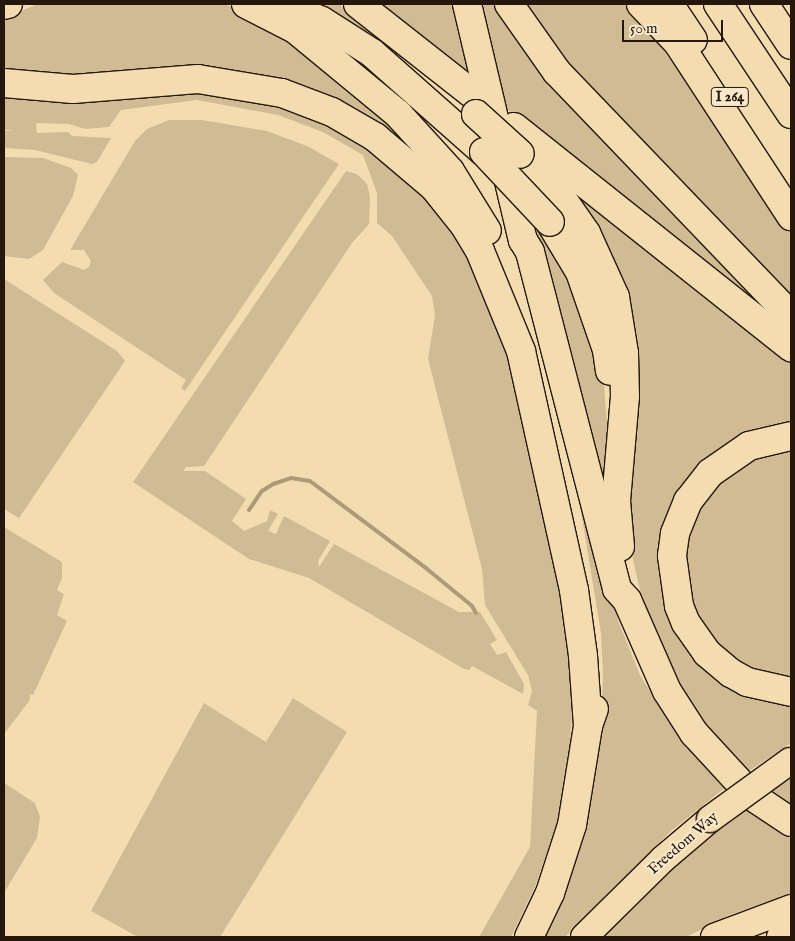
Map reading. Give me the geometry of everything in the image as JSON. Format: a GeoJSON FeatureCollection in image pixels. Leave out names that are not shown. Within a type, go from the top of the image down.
{"type":"FeatureCollection","features":[{"type":"Feature","properties":{"kind":"highway"},"geometry":{"type":"LineString","coordinates":[[4,5],[8,4]]}},
{"type":"Feature","properties":{"kind":"highway"},"geometry":{"type":"LineString","coordinates":[[246,4],[295,29],[320,47],[398,114],[450,170],[472,204],[500,260],[521,335],[521,351]]}},
{"type":"Feature","properties":{"kind":"highway"},"geometry":{"type":"LineString","coordinates":[[282,4],[322,21],[372,53],[484,152],[550,222],[580,272],[607,350],[614,403],[614,447],[618,457]]}},
{"type":"Feature","properties":{"kind":"highway"},"geometry":{"type":"LineString","coordinates":[[358,4],[427,58],[457,97],[474,104],[514,127],[791,347]]}},
{"type":"Feature","properties":{"kind":"highway"},"geometry":{"type":"LineString","coordinates":[[468,4],[523,240],[530,252],[617,590],[627,600],[656,670],[694,732],[752,796],[791,822]]}},
{"type":"Feature","properties":{"kind":"highway"},"geometry":{"type":"LineString","coordinates":[[509,4],[557,72],[791,316]]}},
{"type":"Feature","properties":{"kind":"highway"},"geometry":{"type":"LineString","coordinates":[[641,4],[678,43],[791,216]]}},
{"type":"Feature","properties":{"kind":"highway","name":"I 264"},"geometry":{"type":"LineString","coordinates":[[669,4],[791,190]]}},
{"type":"Feature","properties":{"kind":"highway","name":"I 264"},"geometry":{"type":"LineString","coordinates":[[718,4],[791,114]]}},
{"type":"Feature","properties":{"kind":"highway"},"geometry":{"type":"LineString","coordinates":[[764,4],[791,45]]}},
{"type":"Feature","properties":{"kind":"highway"},"geometry":{"type":"LineString","coordinates":[[777,4],[791,25]]}},
{"type":"Feature","properties":{"kind":"highway"},"geometry":{"type":"LineString","coordinates":[[4,83],[72,89],[172,78],[214,80],[282,93],[332,112],[394,151],[417,170],[449,205],[489,270],[521,351],[574,590],[583,656],[588,726]]}},
{"type":"Feature","properties":{"kind":"highway"},"geometry":{"type":"LineString","coordinates":[[474,104],[561,197],[586,233],[615,297],[624,353],[623,431],[618,457],[616,502],[628,587],[627,600]]}},
{"type":"Feature","properties":{"kind":"highway"},"geometry":{"type":"LineString","coordinates":[[523,240],[522,254],[595,638],[596,705],[588,726],[572,825],[550,893],[529,937]]}},
{"type":"Feature","properties":{"kind":"highway"},"geometry":{"type":"LineString","coordinates":[[791,436],[749,446],[710,473],[688,501],[675,534],[672,556],[679,606],[686,623],[707,653],[731,673],[747,682],[791,692]]}},
{"type":"Feature","properties":{"kind":"highway"},"geometry":{"type":"LineString","coordinates":[[781,937],[791,934]]}},
{"type":"Feature","properties":{"kind":"main road","name":"Freedom Way"},"geometry":{"type":"LineString","coordinates":[[584,937],[663,859],[710,819],[791,761]]}},
{"type":"Feature","properties":{"kind":"main road"},"geometry":{"type":"LineString","coordinates":[[714,937],[791,908]]}},
{"type":"Feature","properties":{"kind":"shaded area"},"geometry":{"type":"Polygon","coordinates":[[[38,4],[223,4],[241,10],[308,49],[436,167],[396,143],[184,73],[4,77],[4,18],[38,4]]]}},
{"type":"Feature","properties":{"kind":"shaded area"},"geometry":{"type":"Polygon","coordinates":[[[298,4],[339,4],[480,131],[298,4]]]}},
{"type":"Feature","properties":{"kind":"shaded area"},"geometry":{"type":"Polygon","coordinates":[[[377,4],[456,4],[475,83],[377,4]]]}},
{"type":"Feature","properties":{"kind":"shaded area"},"geometry":{"type":"Polygon","coordinates":[[[478,4],[498,4],[791,331],[721,281],[506,108],[478,4]]]}},
{"type":"Feature","properties":{"kind":"shaded area"},"geometry":{"type":"Polygon","coordinates":[[[516,4],[626,4],[663,49],[791,235],[791,307],[625,134],[516,4]]]}},
{"type":"Feature","properties":{"kind":"shaded area"},"geometry":{"type":"Polygon","coordinates":[[[180,88],[295,107],[385,155],[458,231],[502,323],[568,624],[573,694],[570,746],[559,817],[535,887],[511,937],[479,937],[530,847],[537,711],[528,705],[532,691],[528,675],[485,605],[482,569],[428,359],[435,315],[432,296],[392,236],[377,223],[377,193],[363,155],[323,132],[278,115],[197,100],[121,110],[109,127],[85,129],[69,124],[36,123],[37,133],[68,132],[72,136],[111,138],[97,162],[92,164],[35,150],[4,148],[4,131],[16,131],[4,130],[4,95],[180,88]]]}},
{"type":"Feature","properties":{"kind":"shaded area"},"geometry":{"type":"Polygon","coordinates":[[[169,120],[202,120],[267,131],[307,146],[339,164],[185,391],[181,388],[186,380],[54,293],[43,280],[62,262],[84,270],[89,267],[91,261],[84,250],[70,250],[135,141],[147,129],[169,120]]]}},
{"type":"Feature","properties":{"kind":"shaded area"},"geometry":{"type":"Polygon","coordinates":[[[4,157],[43,158],[71,168],[78,175],[73,196],[43,250],[29,259],[4,256],[4,157]]]}},
{"type":"Feature","properties":{"kind":"shaded area"},"geometry":{"type":"Polygon","coordinates":[[[346,171],[357,174],[367,184],[370,197],[369,224],[352,243],[204,466],[186,467],[183,471],[205,471],[246,499],[232,521],[244,531],[267,521],[270,510],[278,514],[268,531],[276,534],[284,516],[330,541],[318,561],[319,567],[334,544],[459,612],[480,612],[497,640],[490,644],[497,655],[506,652],[524,684],[523,694],[472,666],[469,670],[464,669],[309,578],[249,559],[133,482],[346,171]]]}},
{"type":"Feature","properties":{"kind":"shaded area"},"geometry":{"type":"Polygon","coordinates":[[[553,173],[791,363],[791,430],[699,475],[670,608],[791,704],[791,743],[743,775],[690,711],[645,613],[629,541],[630,424],[553,173]]]}},
{"type":"Feature","properties":{"kind":"shaded area"},"geometry":{"type":"Polygon","coordinates":[[[529,213],[562,258],[603,372],[607,424],[604,506],[529,213]]]}},
{"type":"Feature","properties":{"kind":"shaded area"},"geometry":{"type":"Polygon","coordinates":[[[4,279],[117,351],[125,361],[19,518],[4,509],[4,279]]]}},
{"type":"Feature","properties":{"kind":"shaded area"},"geometry":{"type":"Polygon","coordinates":[[[791,448],[791,686],[758,678],[707,641],[682,580],[689,525],[713,486],[740,464],[772,451],[791,448]]]}},
{"type":"Feature","properties":{"kind":"shaded area"},"geometry":{"type":"Polygon","coordinates":[[[577,487],[619,623],[640,675],[675,731],[726,787],[671,831],[565,937],[544,937],[569,880],[585,829],[601,726],[603,673],[601,633],[577,487]]]}},
{"type":"Feature","properties":{"kind":"shaded area"},"geometry":{"type":"Polygon","coordinates":[[[4,527],[62,562],[62,578],[57,590],[64,594],[57,615],[67,621],[33,695],[30,694],[30,700],[4,734],[4,527]]]}},
{"type":"Feature","properties":{"kind":"shaded area"},"geometry":{"type":"Polygon","coordinates":[[[293,698],[347,732],[220,937],[138,937],[91,911],[204,703],[266,742],[293,698]]]}},
{"type":"Feature","properties":{"kind":"shaded area"},"geometry":{"type":"Polygon","coordinates":[[[791,778],[791,813],[766,795],[791,778]]]}},
{"type":"Feature","properties":{"kind":"shaded area"},"geometry":{"type":"Polygon","coordinates":[[[4,783],[35,803],[40,817],[37,838],[4,893],[4,783]]]}},
{"type":"Feature","properties":{"kind":"shaded area"},"geometry":{"type":"Polygon","coordinates":[[[750,807],[791,835],[791,893],[730,915],[686,937],[603,937],[689,853],[750,807]]]}},
{"type":"Feature","properties":{"kind":"waterway"},"geometry":{"type":"LineString","coordinates":[[249,510],[262,491],[273,484],[291,478],[310,481],[427,569],[472,606],[476,613]]}}]}
